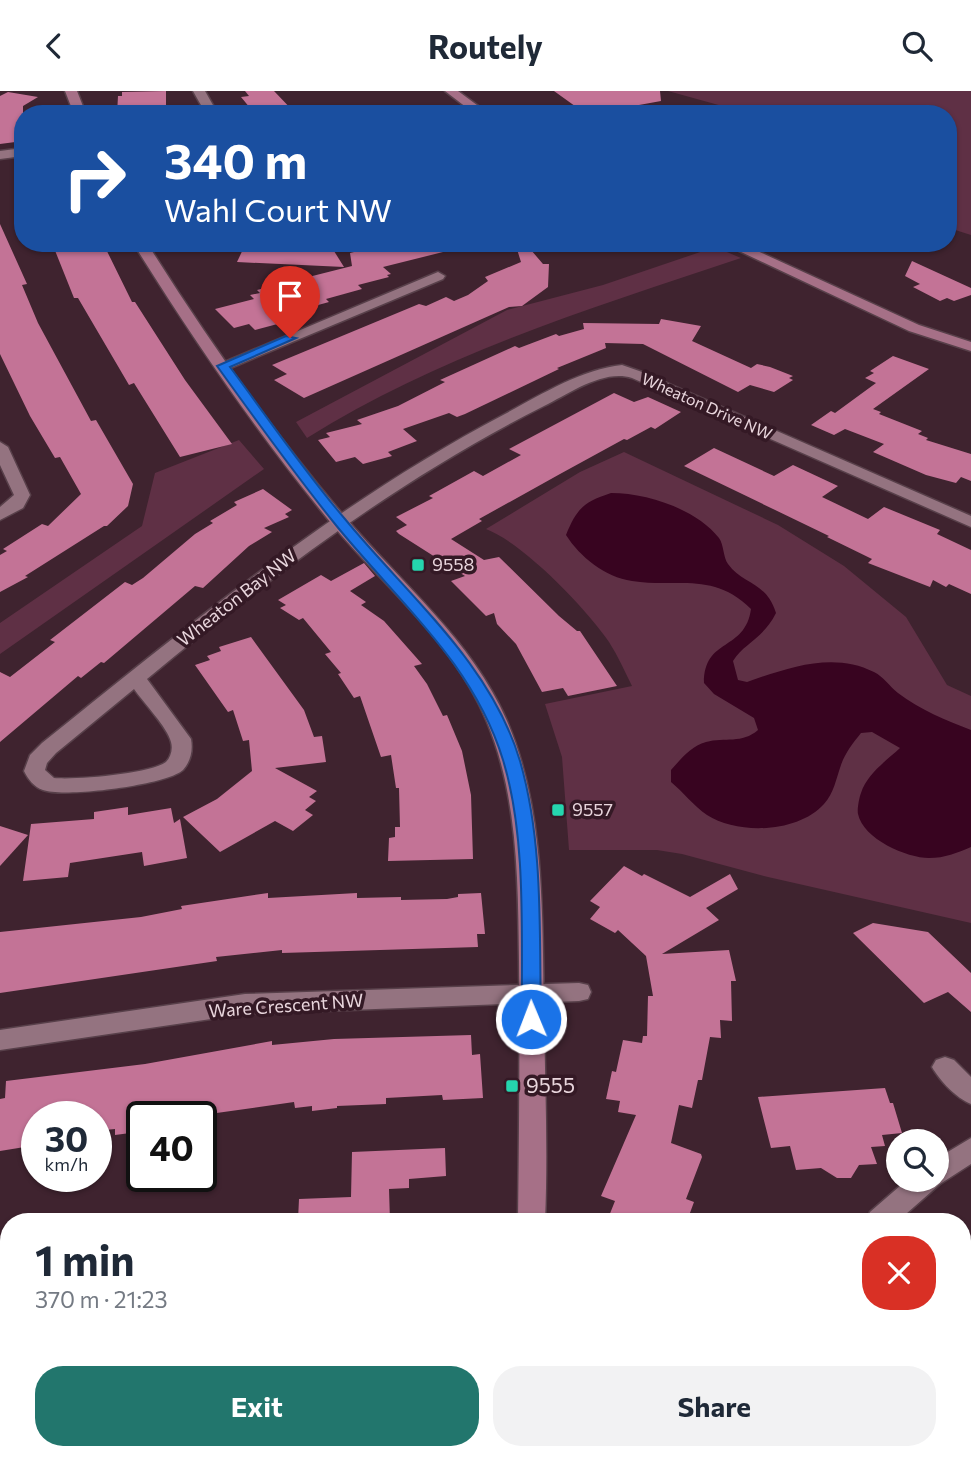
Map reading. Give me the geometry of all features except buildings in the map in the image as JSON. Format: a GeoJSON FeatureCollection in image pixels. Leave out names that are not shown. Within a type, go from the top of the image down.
{"type":"FeatureCollection","features":[{"type":"Feature","properties":{"kind":"street"},"geometry":{"type":"LineString","coordinates":[[451,91],[470,105]]}},
{"type":"Feature","properties":{"kind":"street"},"geometry":{"type":"LineString","coordinates":[[146,252],[191,324],[339,521],[464,664],[497,720],[512,762],[528,851],[532,1213]]}},
{"type":"Feature","properties":{"kind":"street"},"geometry":{"type":"LineString","coordinates":[[749,252],[914,328],[971,347]]}},
{"type":"Feature","properties":{"kind":"street"},"geometry":{"type":"LineString","coordinates":[[223,366],[438,276]]}},
{"type":"Feature","properties":{"kind":"street","name":"Wheaton Drive NW"},"geometry":{"type":"LineString","coordinates":[[339,521],[467,439],[588,379],[622,370],[971,522]]}},
{"type":"Feature","properties":{"kind":"street"},"geometry":{"type":"LineString","coordinates":[[0,447],[22,495],[17,503],[0,515]]}},
{"type":"Feature","properties":{"kind":"street","name":"Wheaton Bay NW"},"geometry":{"type":"LineString","coordinates":[[136,678],[181,739],[183,749],[172,768],[153,774],[67,786],[51,785],[40,779],[34,771],[37,760],[49,748],[136,678],[267,573],[339,521]]}},
{"type":"Feature","properties":{"kind":"street","name":"Ware Crescent NW"},"geometry":{"type":"LineString","coordinates":[[0,1040],[245,1005],[579,992]]}},
{"type":"Feature","properties":{"kind":"street"},"geometry":{"type":"LineString","coordinates":[[945,1067],[971,1093]]}},
{"type":"Feature","properties":{"kind":"street"},"geometry":{"type":"LineString","coordinates":[[949,1165],[971,1149]]}},
{"type":"Feature","properties":{"kind":"street"},"geometry":{"type":"LineString","coordinates":[[888,1213],[912,1192]]}},
{"type":"Feature","properties":{"kind":"shaded area"},"geometry":{"type":"Polygon","coordinates":[[[668,91],[971,91],[971,235],[957,231],[957,105],[719,105],[668,91]]]}},
{"type":"Feature","properties":{"kind":"shaded area"},"geometry":{"type":"Polygon","coordinates":[[[700,252],[727,252],[741,258],[518,335],[464,357],[410,381],[307,438],[296,422],[507,310],[603,285],[700,252]]]}},
{"type":"Feature","properties":{"kind":"shaded area"},"geometry":{"type":"Polygon","coordinates":[[[239,440],[264,469],[0,654],[0,623],[142,526],[155,473],[239,440]]]}},
{"type":"Feature","properties":{"kind":"shaded area"},"geometry":{"type":"Polygon","coordinates":[[[624,452],[778,525],[844,566],[906,617],[947,685],[971,696],[971,923],[768,877],[682,854],[657,850],[569,850],[562,757],[545,704],[632,686],[609,642],[570,595],[518,548],[486,529],[580,472],[624,452]]]}},
{"type":"Feature","properties":{"kind":"shaded area"},"geometry":{"type":"Polygon","coordinates":[[[611,493],[655,500],[697,519],[719,538],[726,561],[734,571],[760,589],[772,603],[776,613],[771,622],[733,661],[738,680],[747,682],[794,667],[826,662],[858,666],[878,674],[915,705],[971,730],[971,847],[946,856],[920,857],[898,851],[868,831],[858,814],[861,793],[872,774],[900,748],[872,732],[861,733],[849,748],[824,804],[813,814],[784,825],[751,828],[720,821],[707,815],[671,782],[671,770],[696,747],[706,742],[746,737],[758,730],[754,718],[714,694],[704,683],[706,668],[711,658],[741,632],[751,609],[737,597],[709,585],[648,583],[622,579],[586,558],[566,535],[582,507],[611,493]]]}},
{"type":"Feature","properties":{"kind":"place","name":"9558"},"geometry":{"type":"Point","coordinates":[418,565]}},
{"type":"Feature","properties":{"kind":"place","name":"9557"},"geometry":{"type":"Point","coordinates":[558,810]}},
{"type":"Feature","properties":{"kind":"place","name":"9555"},"geometry":{"type":"Point","coordinates":[512,1086]}},
{"type":"Feature","properties":{"kind":"route"},"geometry":{"type":"LineString","coordinates":[[290,338],[223,366],[339,521],[464,664],[480,687],[497,720],[512,762],[528,851],[531,1019]]}}]}
